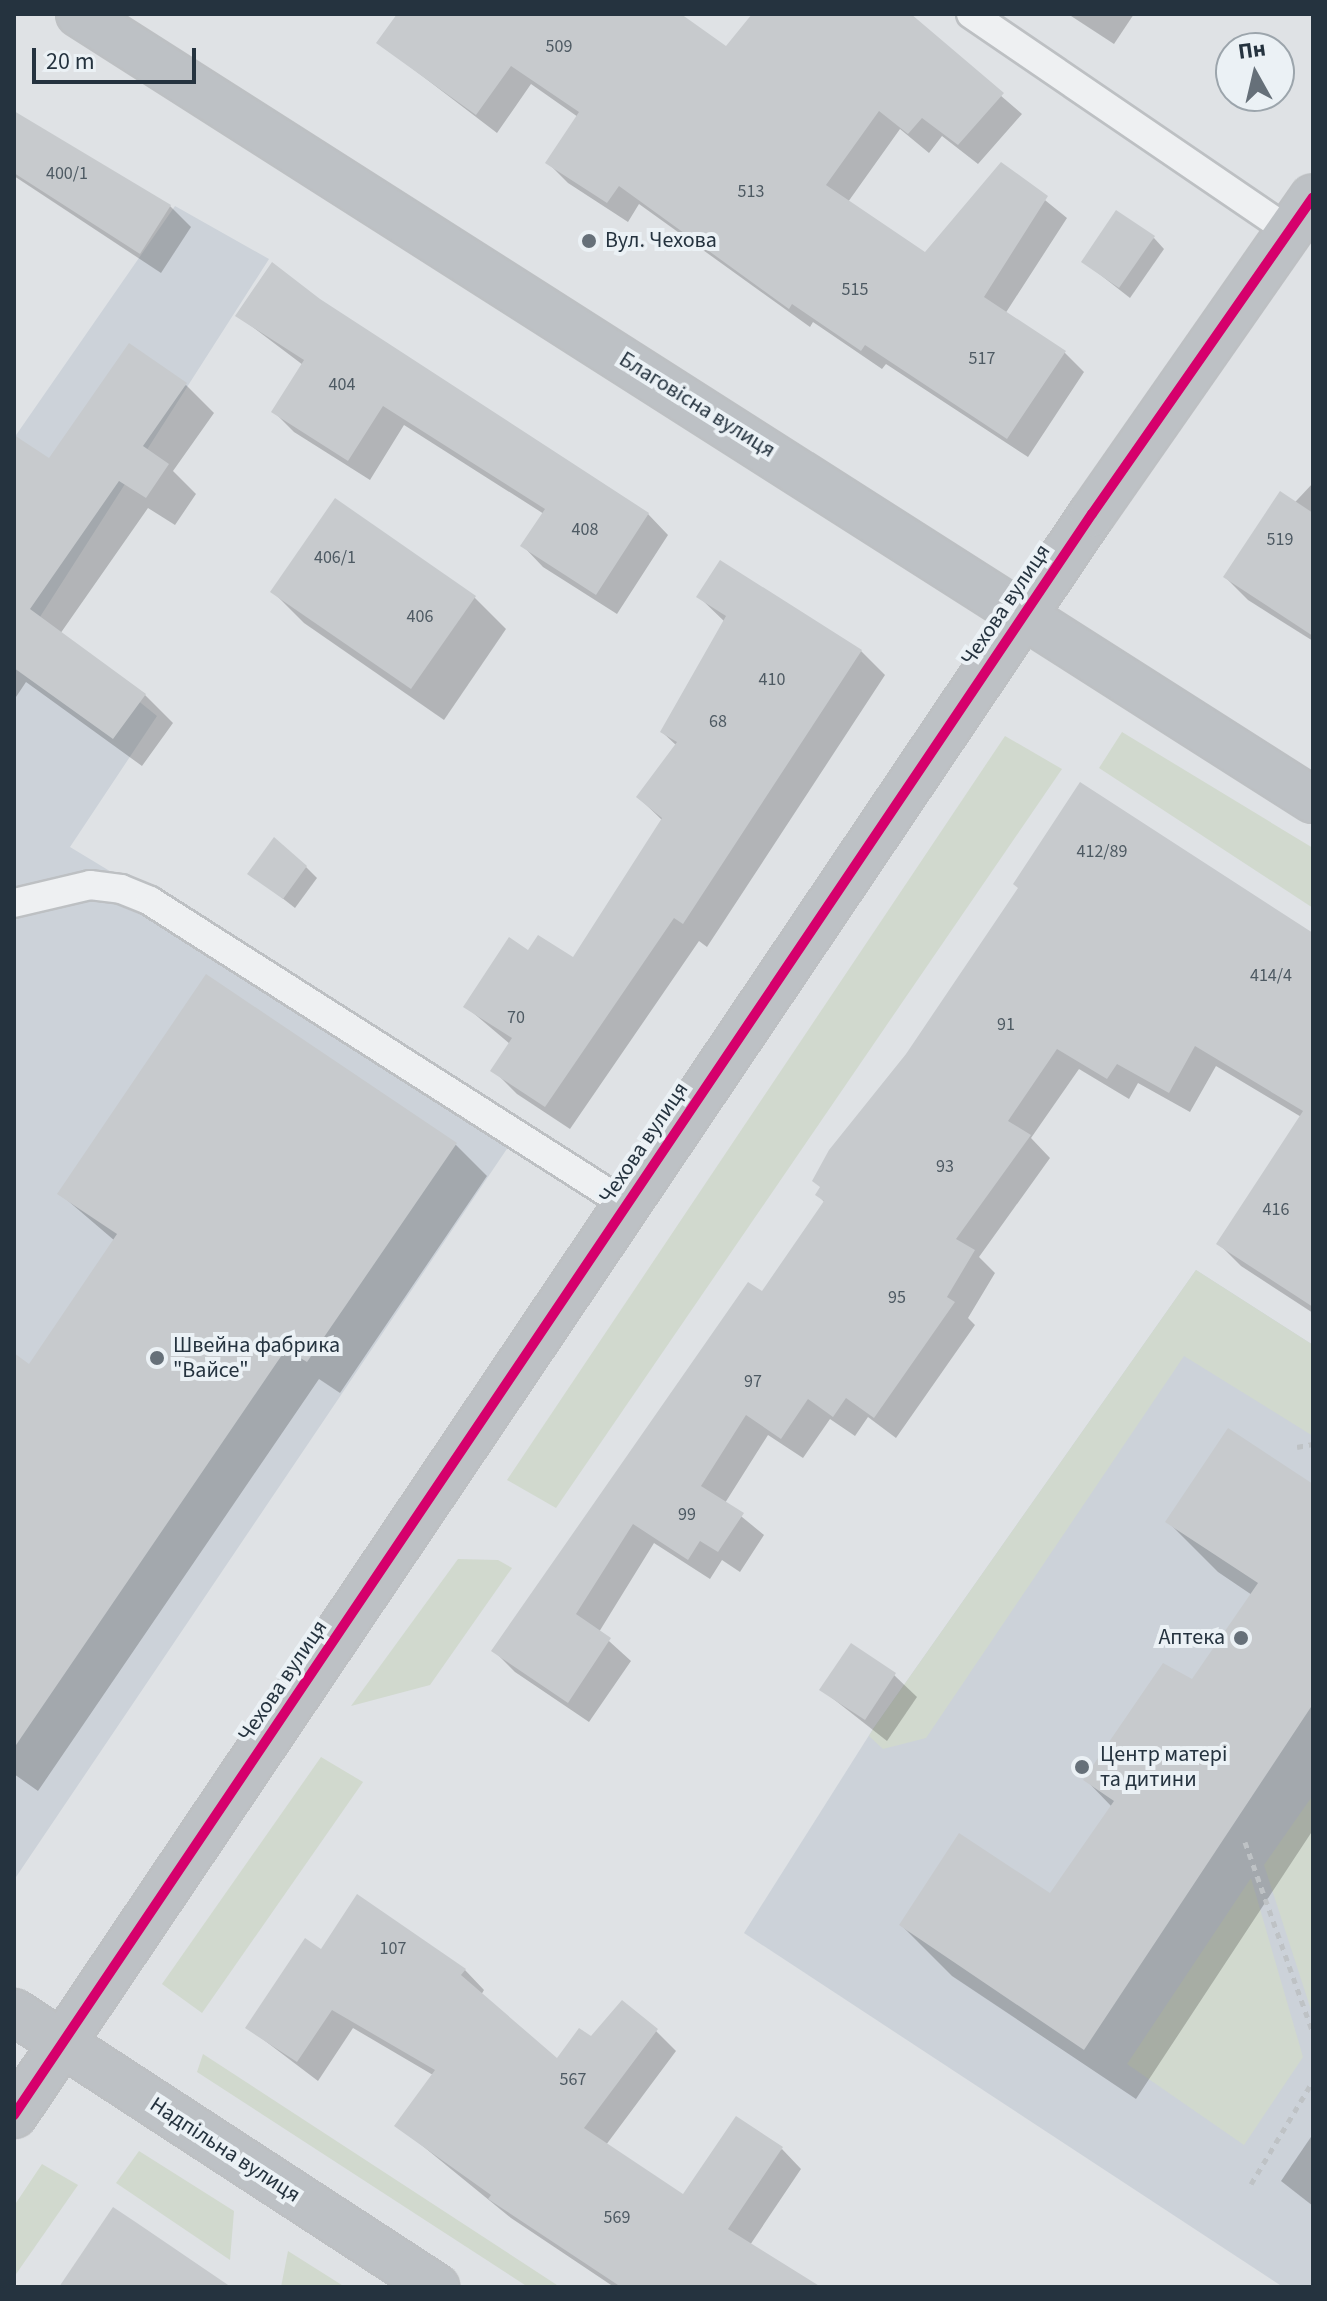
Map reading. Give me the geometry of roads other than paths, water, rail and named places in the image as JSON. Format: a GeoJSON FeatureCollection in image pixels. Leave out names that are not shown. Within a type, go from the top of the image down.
{"type":"FeatureCollection","features":[{"type":"Feature","properties":{"kind":"street","name":"Благовісна вулиця"},"geometry":{"type":"LineString","coordinates":[[79,14],[1025,613],[1313,800]]}},
{"type":"Feature","properties":{"kind":"street","name":"Чехова вулиця"},"geometry":{"type":"LineString","coordinates":[[14,2115],[1025,613],[1302,214]]}},
{"type":"Feature","properties":{"kind":"street","name":"Надпільна вулиця"},"geometry":{"type":"LineString","coordinates":[[14,2012],[436,2287]]}},
{"type":"Feature","properties":{"kind":"lane"},"geometry":{"type":"LineString","coordinates":[[971,14],[1302,214]]}},
{"type":"Feature","properties":{"kind":"lane"},"geometry":{"type":"LineString","coordinates":[[14,903],[90,885],[121,889],[150,901],[627,1205]]}},
{"type":"Feature","properties":{"kind":"place","name":"Вул. Чехова"},"geometry":{"type":"Point","coordinates":[589,241]}},
{"type":"Feature","properties":{"kind":"place","name":"Швейна фабрика \"Вайсе\""},"geometry":{"type":"Point","coordinates":[157,1358]}},
{"type":"Feature","properties":{"kind":"place","name":"Аптека"},"geometry":{"type":"Point","coordinates":[1241,1638]}},
{"type":"Feature","properties":{"kind":"place","name":"Центр матері та дитини"},"geometry":{"type":"Point","coordinates":[1082,1767]}}]}
